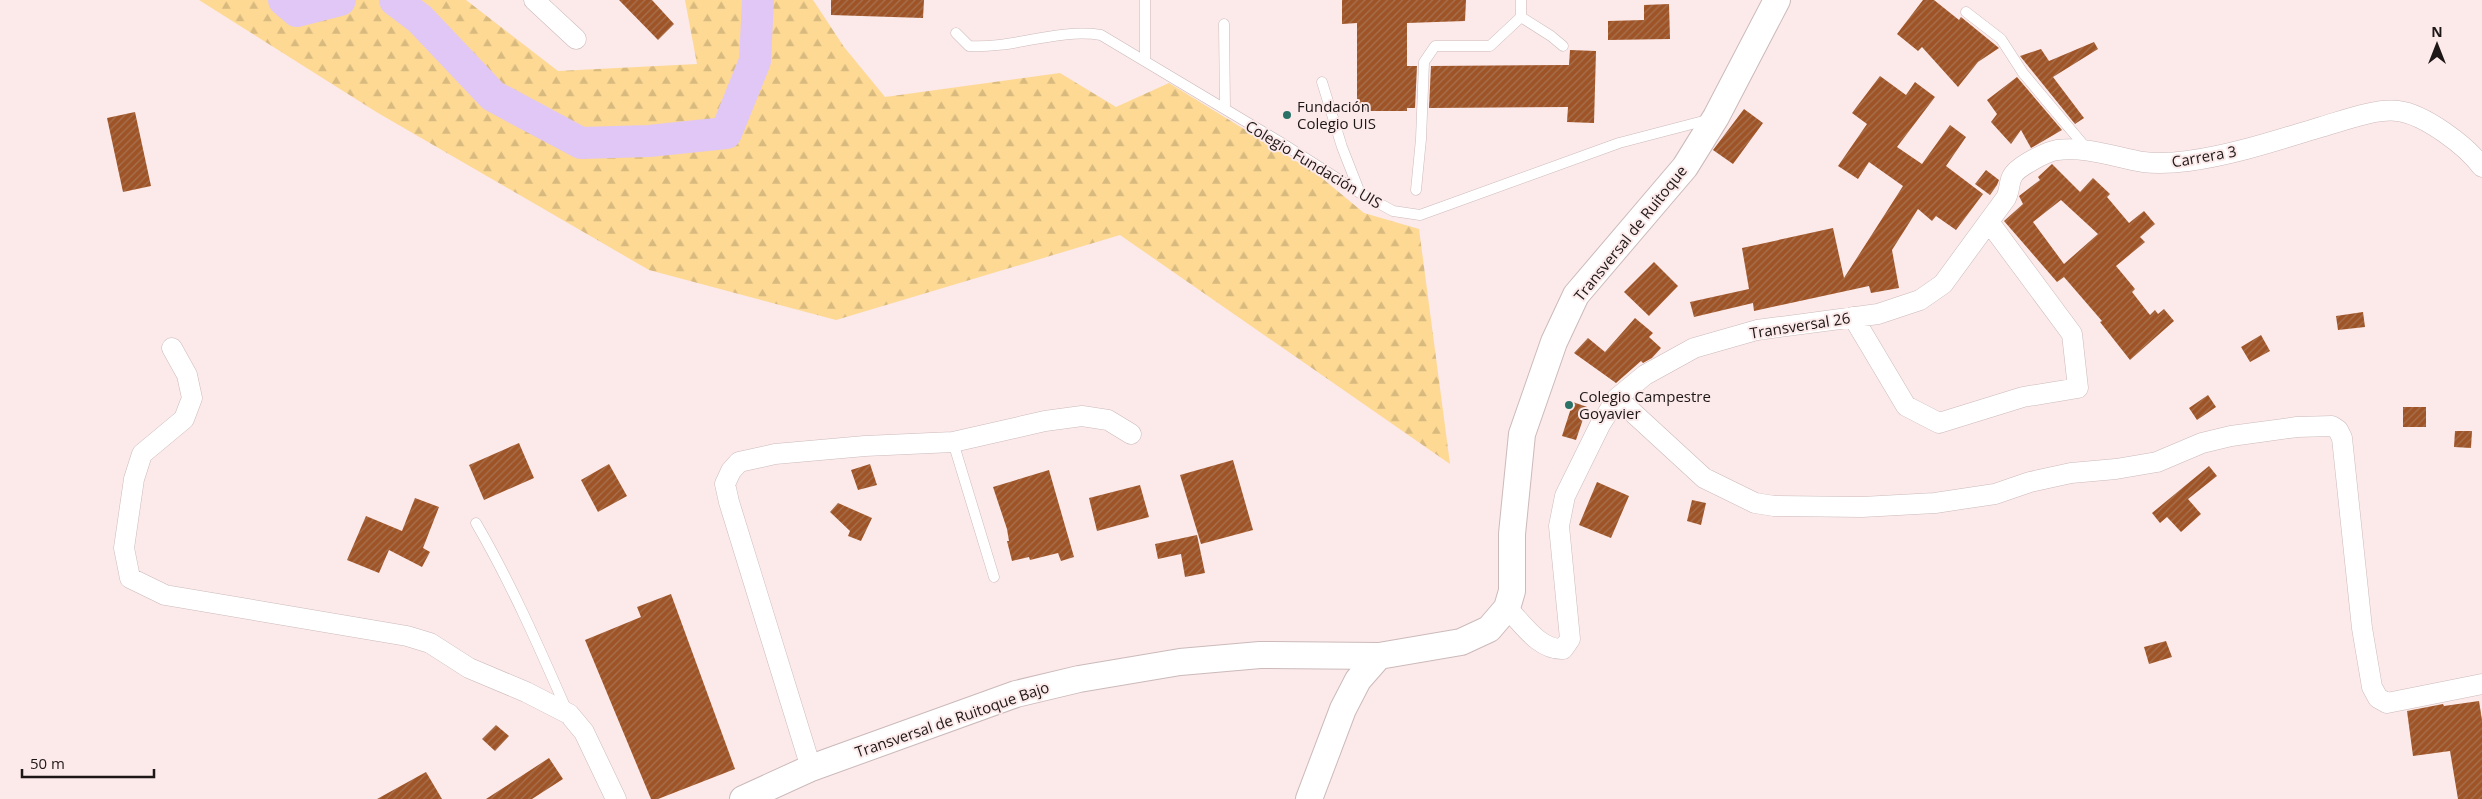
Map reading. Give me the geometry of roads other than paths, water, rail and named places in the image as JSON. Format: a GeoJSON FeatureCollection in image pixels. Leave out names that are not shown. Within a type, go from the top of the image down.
{"type":"FeatureCollection","features":[{"type":"Feature","properties":{"kind":"street"},"geometry":{"type":"LineString","coordinates":[[534,0],[576,39]]}},
{"type":"Feature","properties":{"kind":"street","name":"Transversal de Ruitoque"},"geometry":{"type":"LineString","coordinates":[[1379,656],[1461,642],[1489,629],[1506,608],[1512,590],[1512,534],[1522,434],[1554,342],[1576,294],[1685,167],[1716,117],[1777,0]]}},
{"type":"Feature","properties":{"kind":"street","name":"Carrera 3"},"geometry":{"type":"LineString","coordinates":[[1943,284],[2006,198],[2011,188],[2011,178],[2017,170],[2054,150],[2072,149],[2088,151],[2144,162],[2190,161],[2271,142],[2352,118],[2396,111],[2410,113],[2441,130],[2475,157],[2482,167]]}},
{"type":"Feature","properties":{"kind":"street"},"geometry":{"type":"LineString","coordinates":[[1853,317],[1906,406],[1939,423],[2023,397],[2078,388],[2072,334],[1989,222]]}},
{"type":"Feature","properties":{"kind":"street","name":"Transversal 26"},"geometry":{"type":"LineString","coordinates":[[1506,608],[1544,646],[1552,649],[1563,648],[1570,639],[1560,535],[1565,496],[1600,425],[1617,398],[1645,375],[1694,348],[1757,330],[1878,314],[1920,300],[1943,284]]}},
{"type":"Feature","properties":{"kind":"street"},"geometry":{"type":"LineString","coordinates":[[172,348],[187,375],[192,398],[184,419],[142,454],[134,479],[124,548],[130,578],[165,595],[408,636],[430,643],[469,668],[526,692],[569,714],[584,732],[616,799]]}},
{"type":"Feature","properties":{"kind":"street"},"geometry":{"type":"LineString","coordinates":[[1617,398],[1704,478],[1755,503],[1774,506],[1862,507],[1935,503],[1995,494],[2030,482],[2071,473],[2116,469],[2157,462],[2202,443],[2231,436],[2314,425],[2332,426],[2338,430],[2342,438],[2362,628],[2372,687],[2378,698],[2387,703],[2482,684]]}},
{"type":"Feature","properties":{"kind":"street"},"geometry":{"type":"LineString","coordinates":[[811,768],[729,502],[725,484],[731,471],[739,462],[775,454],[865,446],[953,442],[1045,421],[1082,416],[1108,420],[1131,434]]}},
{"type":"Feature","properties":{"kind":"street","name":"Transversal de Ruitoque Bajo"},"geometry":{"type":"LineString","coordinates":[[743,799],[811,768],[1016,694],[1079,678],[1180,662],[1260,655],[1379,656]]}},
{"type":"Feature","properties":{"kind":"street"},"geometry":{"type":"LineString","coordinates":[[1309,799],[1342,708],[1358,680],[1379,656]]}},
{"type":"Feature","properties":{"kind":"lane"},"geometry":{"type":"LineString","coordinates":[[1145,0],[1145,61]]}},
{"type":"Feature","properties":{"kind":"lane"},"geometry":{"type":"LineString","coordinates":[[1416,190],[1421,139],[1424,62],[1435,46],[1490,46],[1521,17],[1521,0]]}},
{"type":"Feature","properties":{"kind":"lane"},"geometry":{"type":"LineString","coordinates":[[1966,12],[2001,39],[2023,73],[2088,151]]}},
{"type":"Feature","properties":{"kind":"lane"},"geometry":{"type":"LineString","coordinates":[[1521,17],[1563,46]]}},
{"type":"Feature","properties":{"kind":"lane"},"geometry":{"type":"LineString","coordinates":[[1224,24],[1225,110]]}},
{"type":"Feature","properties":{"kind":"lane","name":"Colegio Fundación UIS"},"geometry":{"type":"LineString","coordinates":[[956,33],[969,46],[989,48],[1081,32],[1101,35],[1280,142],[1360,193],[1393,211],[1420,214],[1619,143],[1716,117]]}},
{"type":"Feature","properties":{"kind":"lane"},"geometry":{"type":"LineString","coordinates":[[1322,82],[1342,147],[1360,193]]}},
{"type":"Feature","properties":{"kind":"lane"},"geometry":{"type":"LineString","coordinates":[[953,442],[994,577]]}},
{"type":"Feature","properties":{"kind":"lane"},"geometry":{"type":"LineString","coordinates":[[476,523],[531,629],[569,714]]}},
{"type":"Feature","properties":{"kind":"waterway"},"geometry":{"type":"LineString","coordinates":[[284,0],[297,11],[340,0]]}},
{"type":"Feature","properties":{"kind":"waterway"},"geometry":{"type":"LineString","coordinates":[[395,0],[420,19],[493,96],[581,143],[649,141],[726,133],[755,61],[758,0]]}},
{"type":"Feature","properties":{"kind":"place","name":"Fundación Colegio UIS"},"geometry":{"type":"Point","coordinates":[1287,115]}},
{"type":"Feature","properties":{"kind":"place","name":"Colegio Campestre Goyavier"},"geometry":{"type":"Point","coordinates":[1569,405]}}]}
